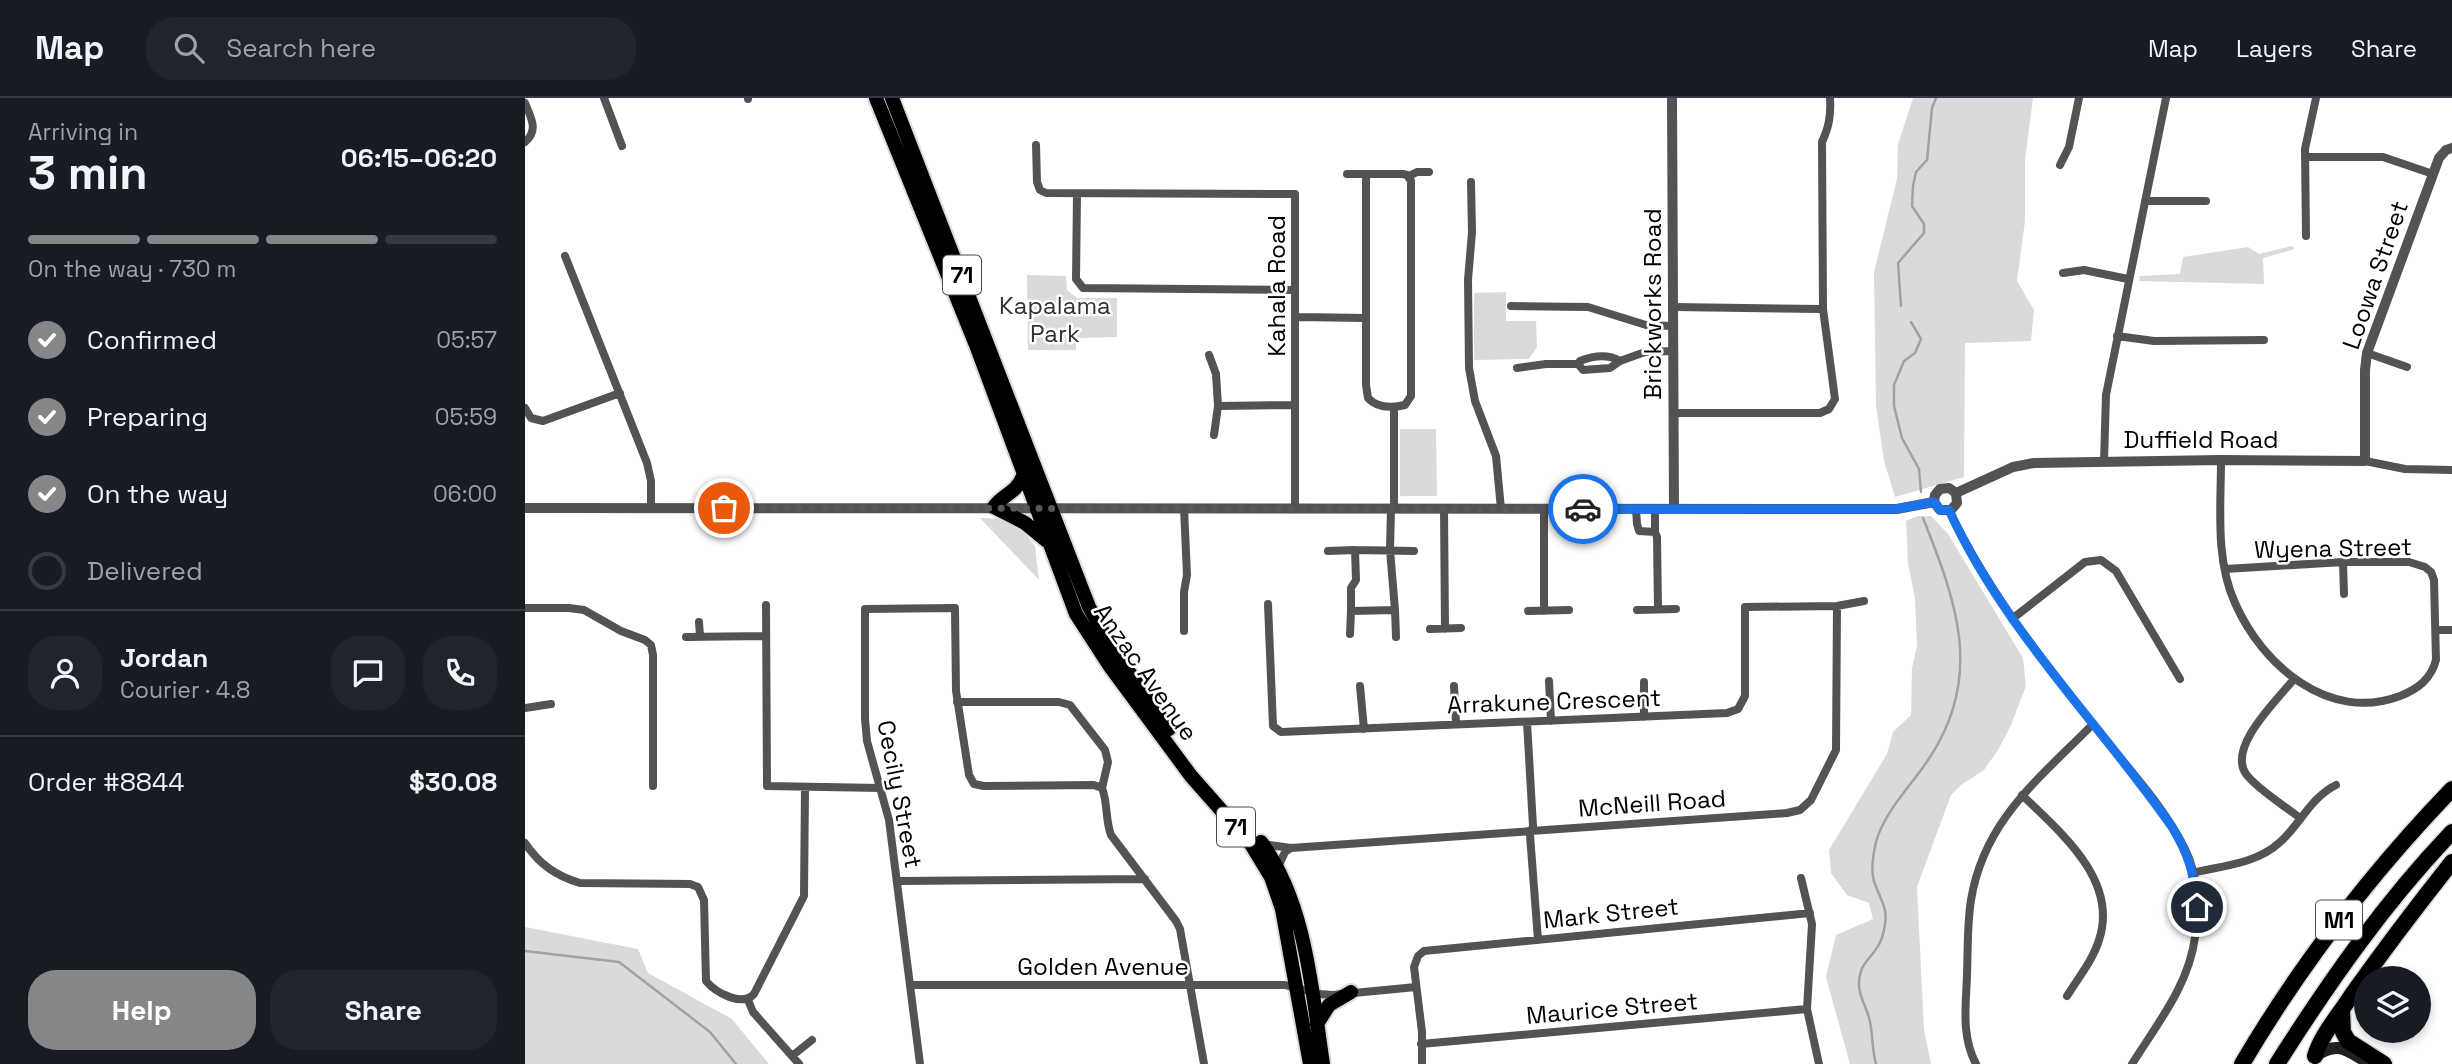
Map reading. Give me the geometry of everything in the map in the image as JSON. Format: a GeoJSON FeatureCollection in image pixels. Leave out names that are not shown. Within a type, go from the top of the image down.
{"type":"FeatureCollection","features":[{"type":"Feature","properties":{"kind":"highway","name":"Anzac Avenue"},"geometry":{"type":"LineString","coordinates":[[876,98],[971,333],[1076,614],[1098,650],[1191,776],[1251,844],[1265,865],[1279,897],[1310,1064]]}},
{"type":"Feature","properties":{"kind":"highway","name":"Anzac Avenue"},"geometry":{"type":"LineString","coordinates":[[892,98],[1090,607],[1110,644],[1191,760],[1262,844],[1278,867],[1289,890],[1296,912],[1323,1064]]}},
{"type":"Feature","properties":{"kind":"highway"},"geometry":{"type":"LineString","coordinates":[[1023,476],[1016,490],[997,502],[994,508],[1030,526],[1048,542]]}},
{"type":"Feature","properties":{"kind":"highway","name":"M1"},"geometry":{"type":"LineString","coordinates":[[2242,1064],[2289,989],[2346,911],[2400,845],[2452,789]]}},
{"type":"Feature","properties":{"kind":"highway","name":"M1"},"geometry":{"type":"LineString","coordinates":[[2277,1064],[2319,998],[2372,926],[2452,832]]}},
{"type":"Feature","properties":{"kind":"highway"},"geometry":{"type":"LineString","coordinates":[[2315,1056],[2317,1048],[2342,1010],[2452,862]]}},
{"type":"Feature","properties":{"kind":"highway"},"geometry":{"type":"LineString","coordinates":[[1317,1024],[1329,1005],[1351,992]]}},
{"type":"Feature","properties":{"kind":"highway"},"geometry":{"type":"LineString","coordinates":[[2342,1010],[2343,1032],[2348,1041],[2384,1064]]}},
{"type":"Feature","properties":{"kind":"main road"},"geometry":{"type":"LineString","coordinates":[[2315,1056],[2327,1049],[2339,1047],[2370,1064]]}},
{"type":"Feature","properties":{"kind":"street"},"geometry":{"type":"LineString","coordinates":[[604,98],[622,146]]}},
{"type":"Feature","properties":{"kind":"street","name":"Brickworks Road"},"geometry":{"type":"LineString","coordinates":[[1672,98],[1674,509]]}},
{"type":"Feature","properties":{"kind":"street"},"geometry":{"type":"LineString","coordinates":[[1673,413],[1820,413],[1829,409],[1835,399],[1823,309],[1822,142],[1830,120],[1830,98]]}},
{"type":"Feature","properties":{"kind":"street"},"geometry":{"type":"LineString","coordinates":[[2060,165],[2069,147],[2079,98]]}},
{"type":"Feature","properties":{"kind":"street"},"geometry":{"type":"LineString","coordinates":[[2105,461],[2106,395],[2166,98]]}},
{"type":"Feature","properties":{"kind":"street"},"geometry":{"type":"LineString","coordinates":[[2306,236],[2305,157],[2316,98]]}},
{"type":"Feature","properties":{"kind":"street"},"geometry":{"type":"LineString","coordinates":[[525,103],[534,127],[525,142]]}},
{"type":"Feature","properties":{"kind":"street","name":"Kahala Road"},"geometry":{"type":"LineString","coordinates":[[1036,145],[1037,182],[1040,190],[1046,193],[1295,194],[1296,508]]}},
{"type":"Feature","properties":{"kind":"street","name":"Loowa Street"},"geometry":{"type":"LineString","coordinates":[[2365,461],[2367,353],[2438,158],[2449,149]]}},
{"type":"Feature","properties":{"kind":"street"},"geometry":{"type":"LineString","coordinates":[[2305,157],[2383,158],[2433,174]]}},
{"type":"Feature","properties":{"kind":"street"},"geometry":{"type":"LineString","coordinates":[[1346,174],[1409,176],[1417,172],[1429,172]]}},
{"type":"Feature","properties":{"kind":"street"},"geometry":{"type":"LineString","coordinates":[[1366,174],[1367,394],[1374,404],[1394,407],[1405,405],[1411,396],[1412,184],[1409,176]]}},
{"type":"Feature","properties":{"kind":"street"},"geometry":{"type":"LineString","coordinates":[[1471,182],[1469,368],[1475,401],[1496,456],[1501,509]]}},
{"type":"Feature","properties":{"kind":"street"},"geometry":{"type":"LineString","coordinates":[[1077,194],[1076,279],[1083,289],[1296,290]]}},
{"type":"Feature","properties":{"kind":"street"},"geometry":{"type":"LineString","coordinates":[[2145,201],[2206,201]]}},
{"type":"Feature","properties":{"kind":"street"},"geometry":{"type":"LineString","coordinates":[[565,256],[647,463],[651,481],[651,508]]}},
{"type":"Feature","properties":{"kind":"street"},"geometry":{"type":"LineString","coordinates":[[2063,273],[2084,270],[2128,279]]}},
{"type":"Feature","properties":{"kind":"street"},"geometry":{"type":"LineString","coordinates":[[1511,306],[1588,307],[1646,324],[1673,326]]}},
{"type":"Feature","properties":{"kind":"street"},"geometry":{"type":"LineString","coordinates":[[1673,307],[1823,309]]}},
{"type":"Feature","properties":{"kind":"street"},"geometry":{"type":"LineString","coordinates":[[1296,317],[1366,318]]}},
{"type":"Feature","properties":{"kind":"street"},"geometry":{"type":"LineString","coordinates":[[2117,335],[2154,341],[2264,340]]}},
{"type":"Feature","properties":{"kind":"street"},"geometry":{"type":"LineString","coordinates":[[1517,368],[1578,364],[1583,359],[1591,358],[1612,357],[1620,361],[1645,352],[1673,354]]}},
{"type":"Feature","properties":{"kind":"street"},"geometry":{"type":"LineString","coordinates":[[2367,353],[2407,366]]}},
{"type":"Feature","properties":{"kind":"street"},"geometry":{"type":"LineString","coordinates":[[1209,355],[1222,406],[1214,435]]}},
{"type":"Feature","properties":{"kind":"street"},"geometry":{"type":"LineString","coordinates":[[525,408],[531,418],[543,421],[619,393]]}},
{"type":"Feature","properties":{"kind":"street"},"geometry":{"type":"LineString","coordinates":[[1222,406],[1295,405]]}},
{"type":"Feature","properties":{"kind":"street"},"geometry":{"type":"LineString","coordinates":[[1394,407],[1391,550],[1396,636]]}},
{"type":"Feature","properties":{"kind":"street","name":"Wyena Street"},"geometry":{"type":"LineString","coordinates":[[2221,460],[2221,522],[2225,569],[2234,602],[2264,652],[2294,679],[2323,694],[2348,702],[2370,703],[2392,699],[2421,685],[2434,670],[2434,580],[2425,567],[2409,562],[2343,562],[2225,569]]}},
{"type":"Feature","properties":{"kind":"street","name":"Duffield Road"},"geometry":{"type":"LineString","coordinates":[[1956,493],[1994,475],[2024,465],[2056,461],[2365,461],[2405,469],[2452,470]]}},
{"type":"Feature","properties":{"kind":"street"},"geometry":{"type":"LineString","coordinates":[[1949,488],[1956,493],[1957,503],[1949,510],[1940,510],[1934,502],[1940,489],[1949,488]]}},
{"type":"Feature","properties":{"kind":"street"},"geometry":{"type":"LineString","coordinates":[[525,508],[1904,509],[1934,502]]}},
{"type":"Feature","properties":{"kind":"street"},"geometry":{"type":"LineString","coordinates":[[1184,508],[1187,575],[1184,631]]}},
{"type":"Feature","properties":{"kind":"street"},"geometry":{"type":"LineString","coordinates":[[1444,509],[1445,629]]}},
{"type":"Feature","properties":{"kind":"street"},"geometry":{"type":"LineString","coordinates":[[1544,509],[1544,611]]}},
{"type":"Feature","properties":{"kind":"street"},"geometry":{"type":"LineString","coordinates":[[1636,509],[1639,531],[1655,532]]}},
{"type":"Feature","properties":{"kind":"street"},"geometry":{"type":"LineString","coordinates":[[1655,509],[1658,609]]}},
{"type":"Feature","properties":{"kind":"street"},"geometry":{"type":"LineString","coordinates":[[1949,510],[1981,572],[2012,619],[2172,827],[2186,851],[2197,907],[2191,956],[2177,992],[2132,1064]]}},
{"type":"Feature","properties":{"kind":"street"},"geometry":{"type":"LineString","coordinates":[[1350,634],[1351,588],[1356,580],[1355,550]]}},
{"type":"Feature","properties":{"kind":"street"},"geometry":{"type":"LineString","coordinates":[[1328,551],[1414,551]]}},
{"type":"Feature","properties":{"kind":"street"},"geometry":{"type":"LineString","coordinates":[[2012,619],[2085,562],[2101,560],[2116,571],[2181,680]]}},
{"type":"Feature","properties":{"kind":"street"},"geometry":{"type":"LineString","coordinates":[[2343,562],[2344,594]]}},
{"type":"Feature","properties":{"kind":"street","name":"Arrakune Crescent"},"geometry":{"type":"LineString","coordinates":[[1268,604],[1273,726],[1281,732],[1727,713],[1738,709],[1745,696],[1745,607],[1837,606],[1864,601]]}},
{"type":"Feature","properties":{"kind":"street"},"geometry":{"type":"LineString","coordinates":[[766,606],[767,786],[880,788]]}},
{"type":"Feature","properties":{"kind":"street","name":"McNeill Road"},"geometry":{"type":"LineString","coordinates":[[1262,844],[1291,848],[1787,813],[1806,806],[1836,750],[1837,606]]}},
{"type":"Feature","properties":{"kind":"street"},"geometry":{"type":"LineString","coordinates":[[525,608],[584,610],[651,645],[653,786]]}},
{"type":"Feature","properties":{"kind":"street","name":"Cecily Street"},"geometry":{"type":"LineString","coordinates":[[920,1064],[889,820],[867,741],[865,609],[955,608],[957,702]]}},
{"type":"Feature","properties":{"kind":"street"},"geometry":{"type":"LineString","coordinates":[[1351,611],[1395,610]]}},
{"type":"Feature","properties":{"kind":"street"},"geometry":{"type":"LineString","coordinates":[[1528,611],[1569,610]]}},
{"type":"Feature","properties":{"kind":"street"},"geometry":{"type":"LineString","coordinates":[[1637,610],[1675,610]]}},
{"type":"Feature","properties":{"kind":"street"},"geometry":{"type":"LineString","coordinates":[[699,622],[700,636]]}},
{"type":"Feature","properties":{"kind":"street"},"geometry":{"type":"LineString","coordinates":[[1430,629],[1461,628]]}},
{"type":"Feature","properties":{"kind":"street"},"geometry":{"type":"LineString","coordinates":[[2436,630],[2452,630]]}},
{"type":"Feature","properties":{"kind":"street"},"geometry":{"type":"LineString","coordinates":[[686,637],[766,636]]}},
{"type":"Feature","properties":{"kind":"street"},"geometry":{"type":"LineString","coordinates":[[2294,679],[2245,742],[2241,758],[2247,776],[2300,818]]}},
{"type":"Feature","properties":{"kind":"street"},"geometry":{"type":"LineString","coordinates":[[1549,681],[1551,721]]}},
{"type":"Feature","properties":{"kind":"street"},"geometry":{"type":"LineString","coordinates":[[1644,682],[1644,717]]}},
{"type":"Feature","properties":{"kind":"street"},"geometry":{"type":"LineString","coordinates":[[1360,686],[1364,729]]}},
{"type":"Feature","properties":{"kind":"street"},"geometry":{"type":"LineString","coordinates":[[1454,686],[1456,723]]}},
{"type":"Feature","properties":{"kind":"street"},"geometry":{"type":"LineString","coordinates":[[1102,788],[1094,785],[984,786],[974,783],[969,775],[957,702],[1059,702],[1070,705],[1105,750],[1108,762],[1102,788],[1106,798],[1107,826],[1180,929],[1204,1064]]}},
{"type":"Feature","properties":{"kind":"street"},"geometry":{"type":"LineString","coordinates":[[525,708],[551,704]]}},
{"type":"Feature","properties":{"kind":"street"},"geometry":{"type":"LineString","coordinates":[[1527,722],[1533,827],[1530,839],[1538,940]]}},
{"type":"Feature","properties":{"kind":"street"},"geometry":{"type":"LineString","coordinates":[[1976,1064],[1969,1046],[1965,1022],[1971,901],[1981,860],[1988,842],[2005,815],[2093,724]]}},
{"type":"Feature","properties":{"kind":"street"},"geometry":{"type":"LineString","coordinates":[[2192,873],[2260,856],[2280,842],[2325,790],[2336,785]]}},
{"type":"Feature","properties":{"kind":"street"},"geometry":{"type":"LineString","coordinates":[[525,843],[533,856],[546,868],[580,883],[690,884],[698,887],[704,900],[706,981],[738,1000],[748,1000],[754,994],[804,896],[805,787]]}},
{"type":"Feature","properties":{"kind":"street"},"geometry":{"type":"LineString","coordinates":[[2022,795],[2068,840],[2089,870],[2102,900],[2103,920],[2099,940],[2094,953],[2067,996]]}},
{"type":"Feature","properties":{"kind":"street"},"geometry":{"type":"LineString","coordinates":[[1278,867],[1283,855],[1291,848]]}},
{"type":"Feature","properties":{"kind":"street"},"geometry":{"type":"LineString","coordinates":[[1801,878],[1812,934],[1807,1009],[1819,1064]]}},
{"type":"Feature","properties":{"kind":"street"},"geometry":{"type":"LineString","coordinates":[[898,881],[1145,879]]}},
{"type":"Feature","properties":{"kind":"street","name":"Mark Street"},"geometry":{"type":"LineString","coordinates":[[1416,987],[1414,967],[1418,956],[1431,949],[1810,913]]}},
{"type":"Feature","properties":{"kind":"street","name":"Golden Avenue"},"geometry":{"type":"LineString","coordinates":[[910,985],[1285,985],[1311,993],[1333,995],[1416,987]]}},
{"type":"Feature","properties":{"kind":"street"},"geometry":{"type":"LineString","coordinates":[[1416,987],[1422,1064]]}},
{"type":"Feature","properties":{"kind":"street"},"geometry":{"type":"LineString","coordinates":[[748,1000],[753,1012],[799,1064]]}},
{"type":"Feature","properties":{"kind":"street","name":"Maurice Street"},"geometry":{"type":"LineString","coordinates":[[1421,1044],[1807,1009]]}},
{"type":"Feature","properties":{"kind":"street"},"geometry":{"type":"LineString","coordinates":[[792,1056],[812,1040]]}},
{"type":"Feature","properties":{"kind":"green space"},"geometry":{"type":"Polygon","coordinates":[[[1913,98],[2033,98],[2025,160],[2025,221],[2017,281],[2034,310],[2031,341],[1965,343],[1964,477],[1895,497],[1884,461],[1876,406],[1874,272],[1897,179],[1898,144],[1913,98]]]}},
{"type":"Feature","properties":{"kind":"green space"},"geometry":{"type":"Polygon","coordinates":[[[2292,246],[2295,249],[2263,258],[2264,284],[2139,281],[2140,276],[2180,274],[2183,257],[2248,247],[2259,254],[2292,246]]]}},
{"type":"Feature","properties":{"kind":"green space","name":"Kapalama Park"},"geometry":{"type":"Polygon","coordinates":[[[1027,275],[1066,276],[1067,290],[1077,298],[1117,298],[1117,337],[1076,338],[1076,350],[1028,350],[1027,275]]]}},
{"type":"Feature","properties":{"kind":"green space"},"geometry":{"type":"Polygon","coordinates":[[[1506,292],[1506,321],[1536,321],[1537,347],[1529,359],[1474,360],[1474,293],[1506,292]]]}},
{"type":"Feature","properties":{"kind":"green space"},"geometry":{"type":"Polygon","coordinates":[[[1400,429],[1436,429],[1437,496],[1400,496],[1400,429]]]}},
{"type":"Feature","properties":{"kind":"green space"},"geometry":{"type":"Polygon","coordinates":[[[1918,516],[1931,516],[1948,534],[2023,658],[2026,686],[1998,750],[1984,770],[1951,795],[1917,887],[1924,1030],[1931,1064],[1850,1064],[1826,977],[1836,935],[1873,919],[1869,903],[1847,895],[1831,873],[1829,850],[1887,754],[1893,732],[1911,715],[1912,668],[1917,646],[1915,599],[1908,563],[1906,521],[1918,516]]]}},
{"type":"Feature","properties":{"kind":"green space"},"geometry":{"type":"Polygon","coordinates":[[[980,518],[1006,519],[1022,530],[1035,546],[1039,580],[980,518]]]}},
{"type":"Feature","properties":{"kind":"green space"},"geometry":{"type":"Polygon","coordinates":[[[525,927],[638,949],[648,973],[732,1019],[769,1064],[525,1064],[525,927]]]}},
{"type":"Feature","properties":{"kind":"waterway"},"geometry":{"type":"LineString","coordinates":[[1901,306],[1898,263],[1924,233],[1924,224],[1912,206],[1913,186],[1916,172],[1927,160],[1932,108],[1936,98]]}},
{"type":"Feature","properties":{"kind":"waterway"},"geometry":{"type":"LineString","coordinates":[[1911,322],[1921,339],[1915,353],[1904,361],[1894,385],[1894,406],[1902,438],[1919,469],[1921,492]]}},
{"type":"Feature","properties":{"kind":"waterway"},"geometry":{"type":"LineString","coordinates":[[1876,1064],[1870,1022],[1859,986],[1862,968],[1879,944],[1886,919],[1873,874],[1875,847],[1886,819],[1930,757],[1947,727],[1956,697],[1960,667],[1954,608],[1923,518]]}},
{"type":"Feature","properties":{"kind":"waterway"},"geometry":{"type":"LineString","coordinates":[[525,951],[619,962],[710,1032],[736,1064]]}},
{"type":"Feature","properties":{"kind":"way so far"},"geometry":{"type":"LineString","coordinates":[[724,508],[1583,509]]}},
{"type":"Feature","properties":{"kind":"route"},"geometry":{"type":"LineString","coordinates":[[1583,509],[1896,509],[1934,502],[1940,510],[1949,510],[1981,572],[2012,619],[2172,827],[2186,851],[2196,890],[2197,907]]}}]}
